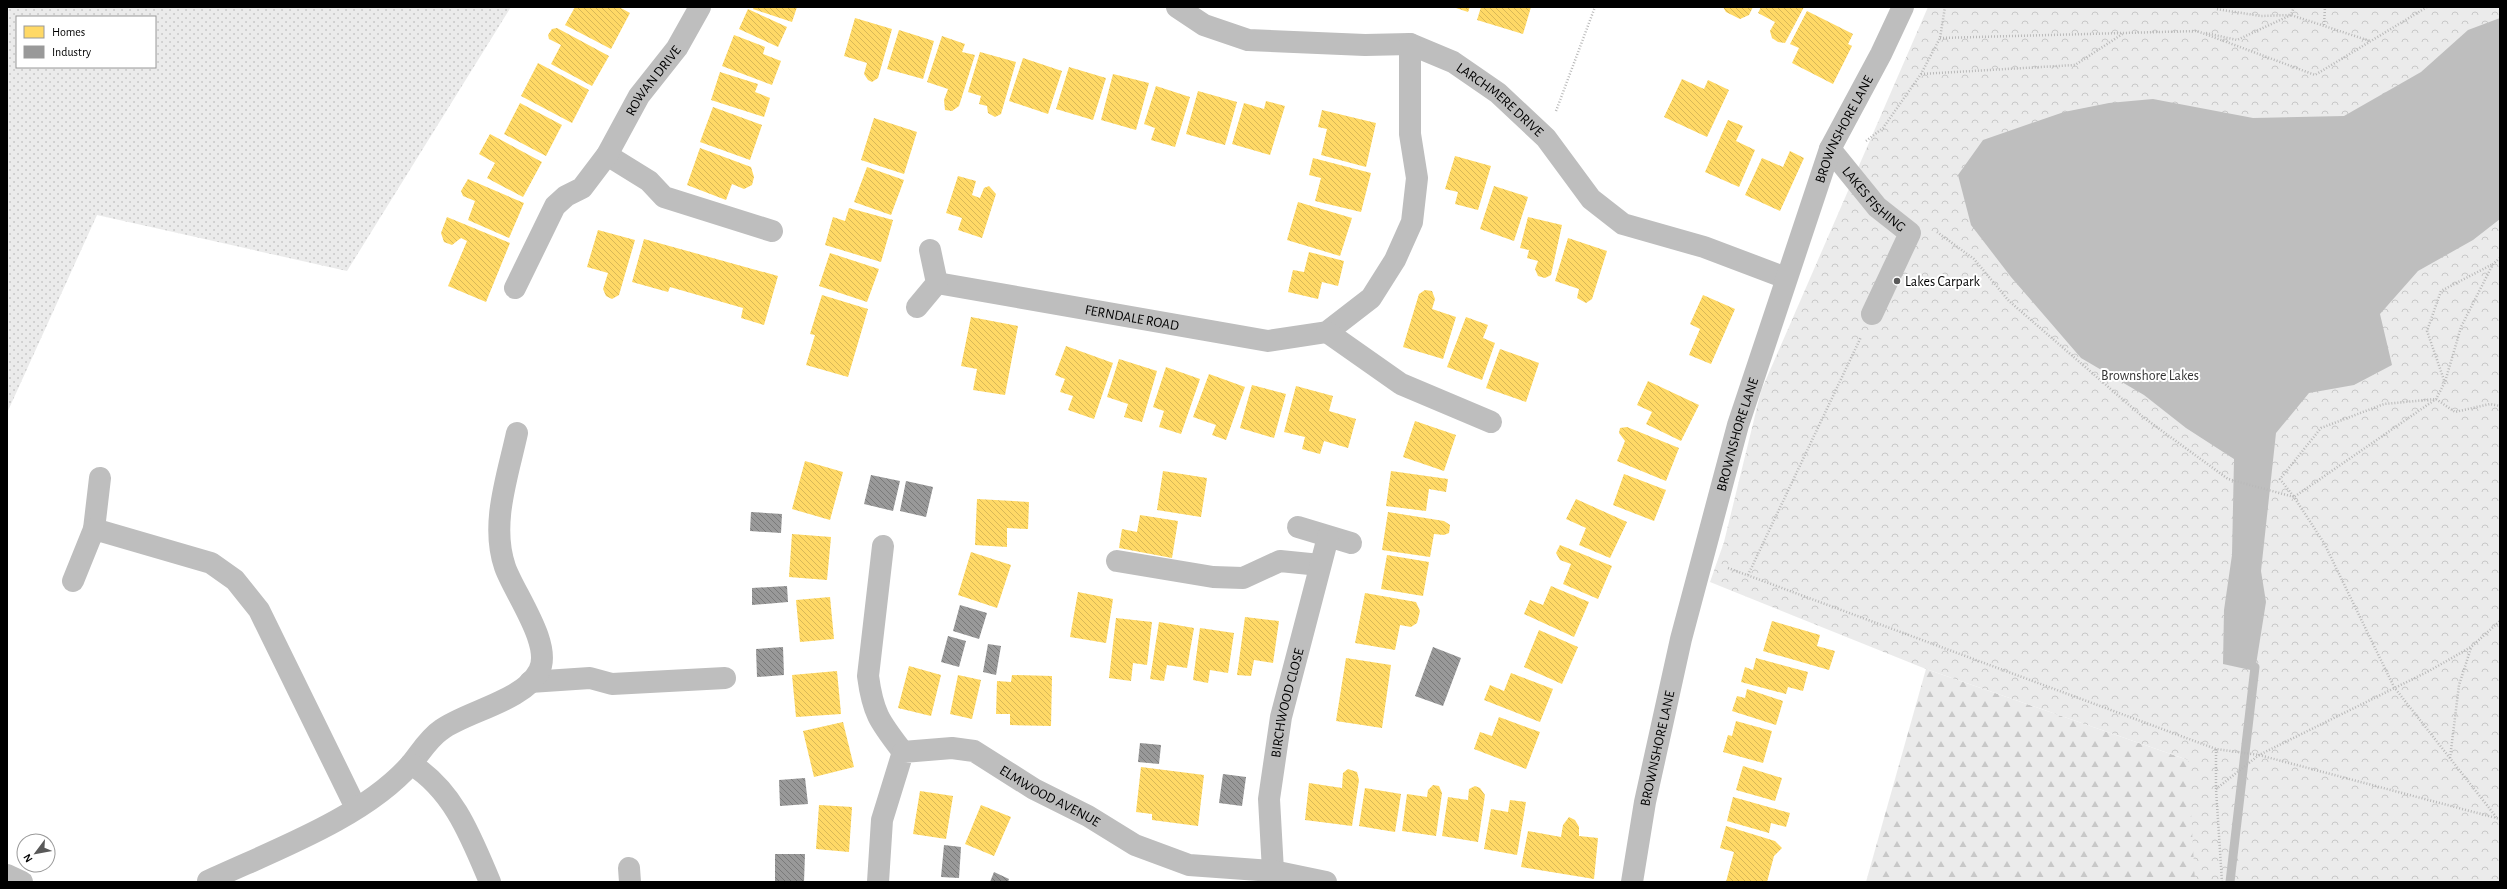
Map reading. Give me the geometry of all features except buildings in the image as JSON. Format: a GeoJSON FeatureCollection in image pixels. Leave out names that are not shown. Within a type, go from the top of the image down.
{"type":"FeatureCollection","features":[{"type":"Feature","properties":{"kind":"street","name":"ROWAN DRIVE"},"geometry":{"type":"LineString","coordinates":[[515,288],[555,206],[566,196],[582,188],[607,155],[639,96],[677,48],[700,7]]}},
{"type":"Feature","properties":{"kind":"street","name":"LARCHMERE DRIVE"},"geometry":{"type":"LineString","coordinates":[[1177,7],[1204,25],[1248,40],[1365,45],[1410,44],[1453,62],[1498,93],[1546,138],[1591,199],[1623,224],[1704,247],[1786,278]]}},
{"type":"Feature","properties":{"kind":"street","name":"BROWNSHORE LANE"},"geometry":{"type":"LineString","coordinates":[[1632,882],[1645,802],[1681,639],[1738,425],[1786,278],[1835,154],[1903,7]]}},
{"type":"Feature","properties":{"kind":"street","name":"FERNDALE ROAD"},"geometry":{"type":"LineString","coordinates":[[937,283],[1268,341],[1327,332],[1372,298],[1395,260],[1412,222],[1417,178],[1410,134],[1410,44]]}},
{"type":"Feature","properties":{"kind":"street","name":"LAKES FISHING"},"geometry":{"type":"LineString","coordinates":[[1835,154],[1877,207],[1910,233],[1872,314]]}},
{"type":"Feature","properties":{"kind":"street"},"geometry":{"type":"LineString","coordinates":[[607,155],[649,181],[664,197],[772,231]]}},
{"type":"Feature","properties":{"kind":"street"},"geometry":{"type":"LineString","coordinates":[[917,307],[937,283],[930,250]]}},
{"type":"Feature","properties":{"kind":"street"},"geometry":{"type":"LineString","coordinates":[[1327,332],[1401,384],[1491,422]]}},
{"type":"Feature","properties":{"kind":"street"},"geometry":{"type":"LineString","coordinates":[[207,882],[330,823],[384,791],[411,764],[440,730],[461,718],[504,699],[530,682],[539,671],[542,650],[530,618],[505,567],[500,544],[499,518],[517,433]]}},
{"type":"Feature","properties":{"kind":"street"},"geometry":{"type":"LineString","coordinates":[[72,580],[94,529],[100,478]]}},
{"type":"Feature","properties":{"kind":"street"},"geometry":{"type":"LineString","coordinates":[[1298,527],[1351,543]]}},
{"type":"Feature","properties":{"kind":"street"},"geometry":{"type":"LineString","coordinates":[[94,529],[211,563],[235,580],[259,610],[356,808]]}},
{"type":"Feature","properties":{"kind":"street","name":"BIRCHWOOD CLOSE"},"geometry":{"type":"LineString","coordinates":[[1273,871],[1269,799],[1280,724],[1328,537]]}},
{"type":"Feature","properties":{"kind":"street"},"geometry":{"type":"LineString","coordinates":[[878,882],[882,820],[902,752],[879,720],[871,698],[868,676],[884,546]]}},
{"type":"Feature","properties":{"kind":"street"},"geometry":{"type":"LineString","coordinates":[[1117,561],[1220,578],[1243,578],[1280,561],[1320,566]]}},
{"type":"Feature","properties":{"kind":"street"},"geometry":{"type":"LineString","coordinates":[[530,682],[590,678],[612,684],[724,678]]}},
{"type":"Feature","properties":{"kind":"street","name":"ELMWOOD AVENUE"},"geometry":{"type":"LineString","coordinates":[[902,752],[952,748],[974,751],[1034,790],[1088,816],[1135,845],[1189,865],[1273,871],[1326,882]]}},
{"type":"Feature","properties":{"kind":"street"},"geometry":{"type":"LineString","coordinates":[[411,764],[440,787],[455,806],[490,882]]}},
{"type":"Feature","properties":{"kind":"street"},"geometry":{"type":"LineString","coordinates":[[7,875],[22,882]]}},
{"type":"Feature","properties":{"kind":"path"},"geometry":{"type":"LineString","coordinates":[[1546,138],[1595,7]]}},
{"type":"Feature","properties":{"kind":"path"},"geometry":{"type":"LineString","coordinates":[[1835,154],[1883,128],[1921,74],[1940,38],[1945,7]]}},
{"type":"Feature","properties":{"kind":"path"},"geometry":{"type":"LineString","coordinates":[[2216,7],[2216,9],[2261,16],[2291,15],[2371,41]]}},
{"type":"Feature","properties":{"kind":"path"},"geometry":{"type":"LineString","coordinates":[[1940,38],[2197,31],[2237,40],[2291,15],[2294,7]]}},
{"type":"Feature","properties":{"kind":"path"},"geometry":{"type":"LineString","coordinates":[[2324,25],[2325,7]]}},
{"type":"Feature","properties":{"kind":"path"},"geometry":{"type":"LineString","coordinates":[[2197,31],[2315,75],[2426,7]]}},
{"type":"Feature","properties":{"kind":"path"},"geometry":{"type":"LineString","coordinates":[[1921,74],[2075,64],[2124,33]]}},
{"type":"Feature","properties":{"kind":"path"},"geometry":{"type":"LineString","coordinates":[[1932,229],[1974,259],[2009,301],[2044,330],[2089,372],[2143,417],[2228,479],[2294,497],[2436,399],[2445,382],[2461,327],[2493,264]]}},
{"type":"Feature","properties":{"kind":"path"},"geometry":{"type":"LineString","coordinates":[[2445,382],[2427,331],[2441,291],[2493,264],[2500,258]]}},
{"type":"Feature","properties":{"kind":"path"},"geometry":{"type":"LineString","coordinates":[[1748,575],[1872,314]]}},
{"type":"Feature","properties":{"kind":"path"},"geometry":{"type":"LineString","coordinates":[[2499,819],[2394,687],[2324,543],[2294,497],[2280,479],[2321,428],[2384,404],[2436,399],[2455,412],[2490,404],[2500,406]]}},
{"type":"Feature","properties":{"kind":"path"},"geometry":{"type":"LineString","coordinates":[[1703,559],[2216,749],[2259,755],[2499,819]]}},
{"type":"Feature","properties":{"kind":"path"},"geometry":{"type":"LineString","coordinates":[[2216,789],[2259,755],[2394,687],[2430,671],[2471,647],[2500,621]]}},
{"type":"Feature","properties":{"kind":"path"},"geometry":{"type":"LineString","coordinates":[[2450,759],[2459,685],[2471,647]]}},
{"type":"Feature","properties":{"kind":"path"},"geometry":{"type":"LineString","coordinates":[[2216,749],[2216,789],[2222,882]]}},
{"type":"Feature","properties":{"kind":"green space"},"geometry":{"type":"Polygon","coordinates":[[[7,7],[511,7],[347,271],[97,215],[7,413],[7,7]]]}},
{"type":"Feature","properties":{"kind":"green space","name":"Brownshore Lakes"},"geometry":{"type":"Polygon","coordinates":[[[1928,7],[2500,7],[2500,882],[2195,882],[2188,760],[1926,669],[1710,582],[1724,542],[1761,391],[1928,7]]]}},
{"type":"Feature","properties":{"kind":"green space"},"geometry":{"type":"Polygon","coordinates":[[[1926,669],[2188,760],[2500,882],[1866,882],[1926,669]]]}},
{"type":"Feature","properties":{"kind":"shaded area"},"geometry":{"type":"Polygon","coordinates":[[[2500,18],[2500,219],[2473,240],[2418,271],[2380,314],[2392,365],[2354,385],[2309,393],[2276,433],[2261,571],[2266,602],[2255,671],[2223,664],[2224,610],[2232,555],[2234,459],[2186,428],[2144,395],[2081,358],[2011,277],[1971,225],[1958,175],[1983,140],[2064,112],[2109,103],[2153,99],[2253,118],[2344,116],[2421,72],[2468,30],[2500,18]]]}},
{"type":"Feature","properties":{"kind":"waterway"},"geometry":{"type":"LineString","coordinates":[[2230,882],[2255,667]]}},
{"type":"Feature","properties":{"kind":"place","name":"Lakes Carpark"},"geometry":{"type":"Point","coordinates":[1897,281]}}]}
